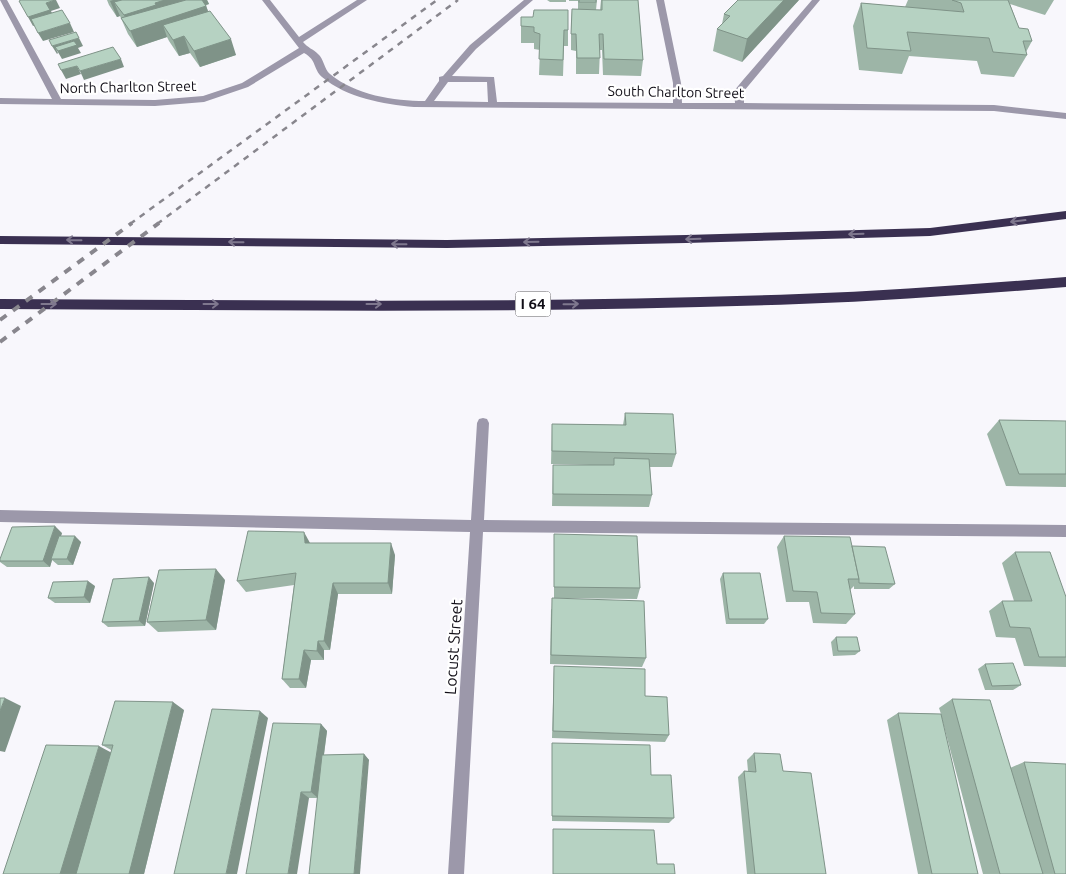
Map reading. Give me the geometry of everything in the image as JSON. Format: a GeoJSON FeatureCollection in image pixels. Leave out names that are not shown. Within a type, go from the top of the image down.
{"type":"FeatureCollection","features":[{"type":"Feature","properties":{"kind":"highway"},"geometry":{"type":"LineString","coordinates":[[0,240],[448,244],[686,240],[930,232],[1066,215]]}},
{"type":"Feature","properties":{"kind":"highway","name":"I 64"},"geometry":{"type":"LineString","coordinates":[[0,304],[718,302],[960,291],[1066,282]]}},
{"type":"Feature","properties":{"kind":"street"},"geometry":{"type":"LineString","coordinates":[[3,0],[58,102]]}},
{"type":"Feature","properties":{"kind":"street","name":"South Charlton Street"},"geometry":{"type":"LineString","coordinates":[[266,0],[302,45],[316,56],[324,74],[352,90],[384,101],[428,104],[994,108],[1066,116]]}},
{"type":"Feature","properties":{"kind":"street","name":"North Charlton Street"},"geometry":{"type":"LineString","coordinates":[[0,101],[155,103],[204,99],[245,85],[363,0]]}},
{"type":"Feature","properties":{"kind":"street"},"geometry":{"type":"LineString","coordinates":[[428,104],[442,79],[476,43],[529,0]]}},
{"type":"Feature","properties":{"kind":"street"},"geometry":{"type":"LineString","coordinates":[[660,0],[677,83],[678,106]]}},
{"type":"Feature","properties":{"kind":"street"},"geometry":{"type":"LineString","coordinates":[[740,106],[739,92],[746,82],[816,0]]}},
{"type":"Feature","properties":{"kind":"street"},"geometry":{"type":"LineString","coordinates":[[442,79],[491,79],[493,104]]}},
{"type":"Feature","properties":{"kind":"street","name":"Locust Street"},"geometry":{"type":"LineString","coordinates":[[456,874],[479,526],[483,423]]}},
{"type":"Feature","properties":{"kind":"street"},"geometry":{"type":"LineString","coordinates":[[0,516],[479,526],[1066,531]]}},
{"type":"Feature","properties":{"kind":"building"},"geometry":{"type":"Polygon","coordinates":[[[55,0],[46,3],[50,10],[28,17],[19,1],[55,0]]]}},
{"type":"Feature","properties":{"kind":"building"},"geometry":{"type":"Polygon","coordinates":[[[122,0],[165,0],[155,3],[156,5],[124,15],[114,2],[122,0]]]}},
{"type":"Feature","properties":{"kind":"building"},"geometry":{"type":"Polygon","coordinates":[[[186,0],[202,0],[206,6],[130,31],[121,18],[186,0]]]}},
{"type":"Feature","properties":{"kind":"building"},"geometry":{"type":"Polygon","coordinates":[[[579,0],[596,0],[596,2],[579,2],[579,0]]]}},
{"type":"Feature","properties":{"kind":"building"},"geometry":{"type":"Polygon","coordinates":[[[602,0],[638,0],[643,60],[604,59],[603,34],[599,34],[600,58],[577,58],[576,34],[571,34],[572,9],[602,10],[602,0]]]}},
{"type":"Feature","properties":{"kind":"building"},"geometry":{"type":"Polygon","coordinates":[[[738,0],[784,0],[747,39],[717,29],[730,16],[724,14],[738,0]]]}},
{"type":"Feature","properties":{"kind":"building"},"geometry":{"type":"Polygon","coordinates":[[[952,0],[1008,0],[1019,28],[1028,29],[1032,41],[1023,41],[1027,55],[993,52],[989,38],[907,32],[911,51],[867,48],[861,3],[964,12],[961,3],[952,0]]]}},
{"type":"Feature","properties":{"kind":"building"},"geometry":{"type":"Polygon","coordinates":[[[62,10],[70,23],[38,33],[31,19],[62,10]]]}},
{"type":"Feature","properties":{"kind":"building"},"geometry":{"type":"Polygon","coordinates":[[[534,10],[568,10],[568,30],[564,30],[563,60],[539,59],[540,34],[534,32],[534,27],[521,26],[521,17],[533,17],[534,10]]]}},
{"type":"Feature","properties":{"kind":"building"},"geometry":{"type":"Polygon","coordinates":[[[210,11],[231,39],[194,51],[184,36],[173,40],[163,25],[210,11]]]}},
{"type":"Feature","properties":{"kind":"building"},"geometry":{"type":"Polygon","coordinates":[[[76,32],[79,38],[52,46],[49,40],[76,32]]]}},
{"type":"Feature","properties":{"kind":"building"},"geometry":{"type":"Polygon","coordinates":[[[74,41],[77,45],[58,51],[55,47],[74,41]]]}},
{"type":"Feature","properties":{"kind":"building"},"geometry":{"type":"Polygon","coordinates":[[[113,47],[121,59],[80,71],[77,66],[61,70],[58,64],[113,47]]]}},
{"type":"Feature","properties":{"kind":"building"},"geometry":{"type":"Polygon","coordinates":[[[625,413],[673,414],[676,454],[552,451],[552,424],[626,425],[625,413]]]}},
{"type":"Feature","properties":{"kind":"building"},"geometry":{"type":"Polygon","coordinates":[[[999,420],[1066,421],[1066,474],[1019,474],[999,420]]]}},
{"type":"Feature","properties":{"kind":"building"},"geometry":{"type":"Polygon","coordinates":[[[614,458],[649,459],[652,495],[553,494],[553,465],[614,465],[614,458]]]}},
{"type":"Feature","properties":{"kind":"building"},"geometry":{"type":"Polygon","coordinates":[[[55,526],[43,561],[0,561],[12,527],[55,526]]]}},
{"type":"Feature","properties":{"kind":"building"},"geometry":{"type":"Polygon","coordinates":[[[248,531],[304,532],[305,543],[391,543],[388,583],[333,583],[324,641],[318,641],[317,651],[304,650],[299,679],[282,679],[296,573],[237,581],[248,531]]]}},
{"type":"Feature","properties":{"kind":"building"},"geometry":{"type":"Polygon","coordinates":[[[554,534],[637,536],[640,588],[554,587],[554,534]]]}},
{"type":"Feature","properties":{"kind":"building"},"geometry":{"type":"Polygon","coordinates":[[[59,536],[75,536],[67,559],[51,559],[59,536]]]}},
{"type":"Feature","properties":{"kind":"building"},"geometry":{"type":"Polygon","coordinates":[[[784,536],[850,537],[859,579],[848,579],[855,614],[821,613],[817,592],[793,591],[784,536]]]}},
{"type":"Feature","properties":{"kind":"building"},"geometry":{"type":"Polygon","coordinates":[[[852,546],[885,547],[895,584],[859,583],[852,546]]]}},
{"type":"Feature","properties":{"kind":"building"},"geometry":{"type":"Polygon","coordinates":[[[1015,552],[1050,552],[1066,597],[1066,657],[1039,657],[1030,628],[1010,627],[1002,601],[1032,601],[1015,552]]]}},
{"type":"Feature","properties":{"kind":"building"},"geometry":{"type":"Polygon","coordinates":[[[216,569],[206,620],[147,622],[159,570],[216,569]]]}},
{"type":"Feature","properties":{"kind":"building"},"geometry":{"type":"Polygon","coordinates":[[[723,573],[760,573],[768,619],[729,619],[723,573]]]}},
{"type":"Feature","properties":{"kind":"building"},"geometry":{"type":"Polygon","coordinates":[[[149,577],[139,621],[102,622],[113,579],[149,577]]]}},
{"type":"Feature","properties":{"kind":"building"},"geometry":{"type":"Polygon","coordinates":[[[88,581],[84,597],[48,598],[53,582],[88,581]]]}},
{"type":"Feature","properties":{"kind":"building"},"geometry":{"type":"Polygon","coordinates":[[[552,598],[644,601],[646,658],[551,655],[552,598]]]}},
{"type":"Feature","properties":{"kind":"building"},"geometry":{"type":"Polygon","coordinates":[[[836,637],[857,637],[860,651],[838,651],[836,637]]]}},
{"type":"Feature","properties":{"kind":"building"},"geometry":{"type":"Polygon","coordinates":[[[1013,663],[1021,685],[992,686],[985,664],[1013,663]]]}},
{"type":"Feature","properties":{"kind":"building"},"geometry":{"type":"Polygon","coordinates":[[[554,666],[645,669],[645,696],[667,697],[669,735],[553,731],[554,666]]]}},
{"type":"Feature","properties":{"kind":"building"},"geometry":{"type":"Polygon","coordinates":[[[0,698],[5,698],[0,711],[0,698]]]}},
{"type":"Feature","properties":{"kind":"building"},"geometry":{"type":"Polygon","coordinates":[[[952,699],[990,700],[1043,874],[1000,874],[952,699]]]}},
{"type":"Feature","properties":{"kind":"building"},"geometry":{"type":"Polygon","coordinates":[[[115,701],[173,702],[129,874],[76,874],[113,745],[102,745],[115,701]]]}},
{"type":"Feature","properties":{"kind":"building"},"geometry":{"type":"Polygon","coordinates":[[[212,709],[260,711],[226,874],[174,874],[212,709]]]}},
{"type":"Feature","properties":{"kind":"building"},"geometry":{"type":"Polygon","coordinates":[[[898,713],[941,714],[978,874],[932,874],[898,713]]]}},
{"type":"Feature","properties":{"kind":"building"},"geometry":{"type":"Polygon","coordinates":[[[273,723],[321,724],[311,792],[301,792],[288,874],[246,874],[273,723]]]}},
{"type":"Feature","properties":{"kind":"building"},"geometry":{"type":"Polygon","coordinates":[[[552,743],[650,745],[651,775],[671,775],[674,818],[552,816],[552,743]]]}},
{"type":"Feature","properties":{"kind":"building"},"geometry":{"type":"Polygon","coordinates":[[[46,745],[99,746],[60,874],[3,874],[46,745]]]}},
{"type":"Feature","properties":{"kind":"building"},"geometry":{"type":"Polygon","coordinates":[[[754,753],[780,754],[783,771],[811,773],[826,874],[755,874],[744,771],[756,772],[754,753]]]}},
{"type":"Feature","properties":{"kind":"building"},"geometry":{"type":"Polygon","coordinates":[[[364,754],[354,874],[309,874],[322,755],[364,754]]]}},
{"type":"Feature","properties":{"kind":"building"},"geometry":{"type":"Polygon","coordinates":[[[1024,762],[1066,764],[1066,874],[1055,874],[1024,762]]]}},
{"type":"Feature","properties":{"kind":"building"},"geometry":{"type":"Polygon","coordinates":[[[553,829],[654,830],[657,864],[674,864],[675,874],[553,874],[553,829]]]}},
{"type":"Feature","properties":{"kind":"railway"},"geometry":{"type":"LineString","coordinates":[[130,224],[437,0]]}},
{"type":"Feature","properties":{"kind":"railway"},"geometry":{"type":"LineString","coordinates":[[157,224],[458,0]]}},
{"type":"Feature","properties":{"kind":"railway"},"geometry":{"type":"LineString","coordinates":[[0,320],[132,223]]}},
{"type":"Feature","properties":{"kind":"railway"},"geometry":{"type":"LineString","coordinates":[[0,342],[159,223]]}}]}
